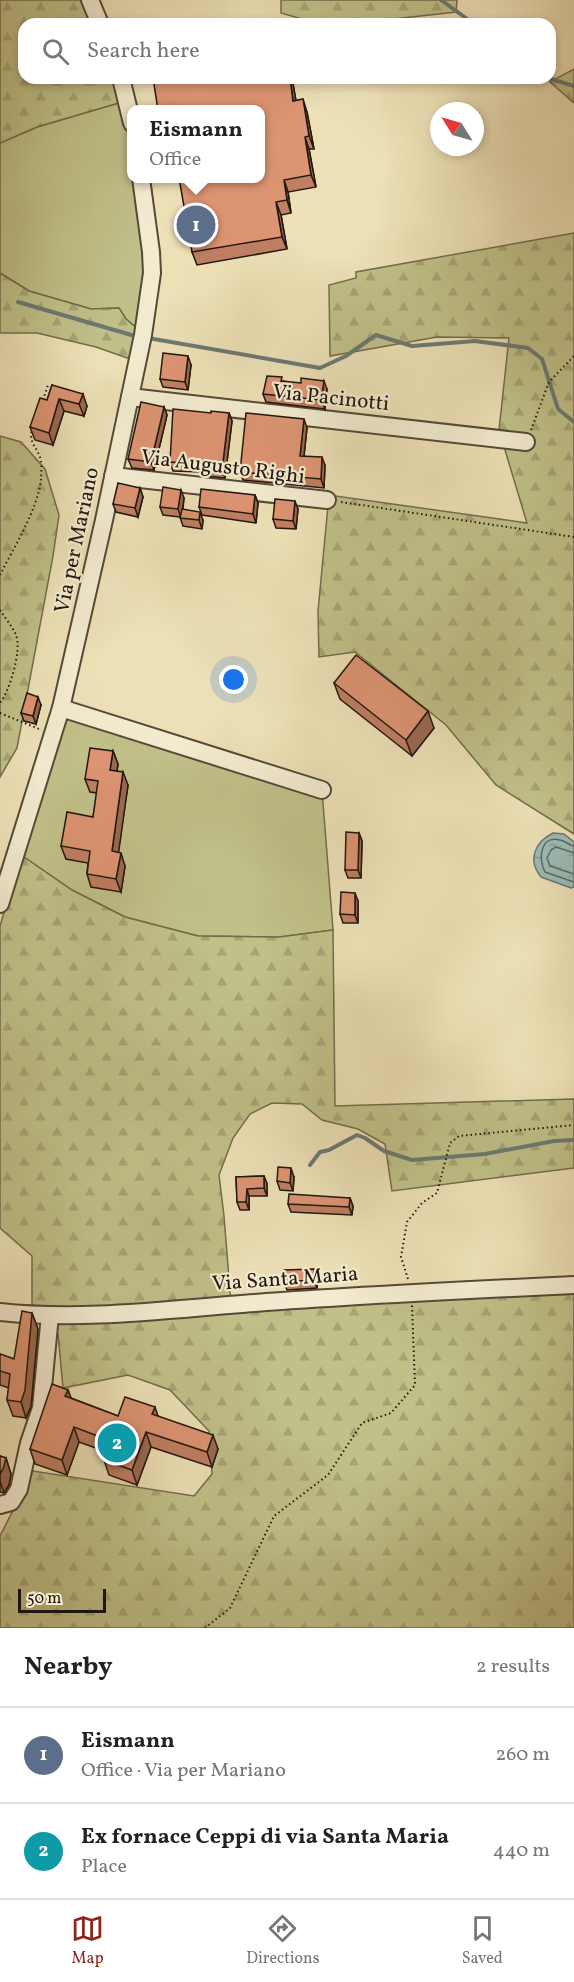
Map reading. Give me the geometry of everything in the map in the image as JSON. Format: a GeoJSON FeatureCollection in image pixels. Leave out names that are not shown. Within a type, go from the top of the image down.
{"type":"FeatureCollection","features":[{"type":"Feature","properties":{"kind":"street"},"geometry":{"type":"LineString","coordinates":[[90,0],[98,18]]}},
{"type":"Feature","properties":{"kind":"street"},"geometry":{"type":"LineString","coordinates":[[123,84],[128,105]]}},
{"type":"Feature","properties":{"kind":"street","name":"Via per Mariano"},"geometry":{"type":"LineString","coordinates":[[0,904],[61,708],[143,335],[152,273],[148,219],[142,183]]}},
{"type":"Feature","properties":{"kind":"street","name":"Via Pacinotti"},"geometry":{"type":"LineString","coordinates":[[130,397],[526,442]]}},
{"type":"Feature","properties":{"kind":"street","name":"Via Augusto Righi"},"geometry":{"type":"LineString","coordinates":[[113,476],[327,500]]}},
{"type":"Feature","properties":{"kind":"street"},"geometry":{"type":"LineString","coordinates":[[61,708],[322,789]]}},
{"type":"Feature","properties":{"kind":"street","name":"Via Santa Maria"},"geometry":{"type":"LineString","coordinates":[[0,1312],[50,1315],[100,1314],[412,1292],[574,1285]]}},
{"type":"Feature","properties":{"kind":"street"},"geometry":{"type":"LineString","coordinates":[[0,1504],[11,1502],[19,1489],[29,1443],[36,1425],[40,1408],[50,1315]]}},
{"type":"Feature","properties":{"kind":"path"},"geometry":{"type":"LineString","coordinates":[[526,442],[549,382],[574,356]]}},
{"type":"Feature","properties":{"kind":"path"},"geometry":{"type":"LineString","coordinates":[[41,405],[48,385]]}},
{"type":"Feature","properties":{"kind":"path"},"geometry":{"type":"LineString","coordinates":[[0,575],[33,507],[40,481],[41,459],[31,436],[34,426]]}},
{"type":"Feature","properties":{"kind":"path"},"geometry":{"type":"LineString","coordinates":[[327,500],[574,537]]}},
{"type":"Feature","properties":{"kind":"path"},"geometry":{"type":"LineString","coordinates":[[0,610],[16,636],[17,653],[10,684],[0,703]]}},
{"type":"Feature","properties":{"kind":"path"},"geometry":{"type":"LineString","coordinates":[[0,713],[53,735]]}},
{"type":"Feature","properties":{"kind":"path"},"geometry":{"type":"LineString","coordinates":[[205,1628],[230,1608],[274,1516],[328,1475],[362,1423],[391,1413],[414,1385],[412,1292],[401,1257],[407,1222],[422,1203],[436,1193],[450,1143],[459,1136],[574,1125]]}},
{"type":"Feature","properties":{"kind":"green space"},"geometry":{"type":"Polygon","coordinates":[[[0,0],[85,0],[92,18],[18,18],[18,84],[117,84],[122,102],[37,127],[0,143],[0,0]]]}},
{"type":"Feature","properties":{"kind":"green space"},"geometry":{"type":"Polygon","coordinates":[[[281,0],[457,0],[456,12],[402,18],[298,18],[281,13],[281,0]]]}},
{"type":"Feature","properties":{"kind":"green space"},"geometry":{"type":"Polygon","coordinates":[[[574,69],[574,103],[552,84],[556,84],[556,79],[574,69]]]}},
{"type":"Feature","properties":{"kind":"green space"},"geometry":{"type":"Polygon","coordinates":[[[122,102],[127,130],[127,183],[136,183],[146,254],[139,330],[126,319],[119,308],[91,309],[29,291],[0,273],[0,143],[37,127],[122,102]]]}},
{"type":"Feature","properties":{"kind":"green space"},"geometry":{"type":"Polygon","coordinates":[[[574,233],[574,834],[496,785],[446,725],[355,652],[319,657],[318,611],[329,495],[527,523],[499,430],[509,338],[437,337],[330,356],[329,285],[356,278],[356,272],[574,233]]]}},
{"type":"Feature","properties":{"kind":"green space"},"geometry":{"type":"Polygon","coordinates":[[[0,273],[29,291],[91,309],[119,308],[126,319],[139,330],[133,360],[96,347],[37,333],[0,333],[0,273]]]}},
{"type":"Feature","properties":{"kind":"green space"},"geometry":{"type":"Polygon","coordinates":[[[0,436],[21,442],[45,469],[59,515],[17,748],[0,777],[0,436]]]}},
{"type":"Feature","properties":{"kind":"green space"},"geometry":{"type":"Polygon","coordinates":[[[65,710],[322,790],[333,930],[279,937],[198,936],[125,917],[72,890],[21,855],[65,710]]]}},
{"type":"Feature","properties":{"kind":"green space"},"geometry":{"type":"Polygon","coordinates":[[[21,855],[72,890],[125,917],[198,936],[279,937],[333,930],[335,1106],[574,1099],[574,1168],[392,1191],[385,1144],[358,1129],[322,1120],[302,1104],[272,1103],[250,1114],[233,1138],[219,1175],[231,1304],[574,1285],[574,1628],[0,1628],[0,1536],[33,1471],[194,1496],[212,1474],[209,1431],[170,1390],[128,1375],[63,1388],[58,1334],[32,1315],[32,1256],[0,1228],[0,926],[21,855]]]}},
{"type":"Feature","properties":{"kind":"water"},"geometry":{"type":"Polygon","coordinates":[[[553,833],[564,834],[574,842],[574,887],[571,888],[541,877],[534,864],[538,846],[553,833]]]}},
{"type":"Feature","properties":{"kind":"building"},"geometry":{"type":"Polygon","coordinates":[[[154,84],[291,84],[293,101],[303,99],[309,136],[305,137],[311,175],[284,180],[287,200],[276,202],[282,237],[192,252],[180,183],[265,183],[265,105],[157,105],[154,84]]]}},
{"type":"Feature","properties":{"kind":"building"},"geometry":{"type":"Polygon","coordinates":[[[163,353],[188,356],[185,382],[160,379],[163,353]]]}},
{"type":"Feature","properties":{"kind":"building"},"geometry":{"type":"Polygon","coordinates":[[[267,376],[282,377],[281,381],[301,383],[301,378],[324,381],[321,400],[263,394],[267,376]]]}},
{"type":"Feature","properties":{"kind":"building"},"geometry":{"type":"Polygon","coordinates":[[[52,385],[83,394],[79,404],[59,399],[49,433],[30,427],[40,398],[47,400],[52,385]]]}},
{"type":"Feature","properties":{"kind":"building"},"geometry":{"type":"Polygon","coordinates":[[[141,402],[164,407],[151,462],[128,459],[141,402]]]}},
{"type":"Feature","properties":{"kind":"building"},"geometry":{"type":"Polygon","coordinates":[[[173,409],[229,413],[222,470],[201,467],[202,464],[170,462],[173,409]]]}},
{"type":"Feature","properties":{"kind":"building"},"geometry":{"type":"Polygon","coordinates":[[[246,413],[304,419],[300,456],[322,457],[321,479],[240,472],[246,413]]]}},
{"type":"Feature","properties":{"kind":"building"},"geometry":{"type":"Polygon","coordinates":[[[118,483],[140,488],[135,508],[113,504],[118,483]]]}},
{"type":"Feature","properties":{"kind":"building"},"geometry":{"type":"Polygon","coordinates":[[[163,487],[181,490],[178,509],[160,507],[163,487]]]}},
{"type":"Feature","properties":{"kind":"building"},"geometry":{"type":"Polygon","coordinates":[[[201,489],[255,495],[253,514],[199,507],[201,489]]]}},
{"type":"Feature","properties":{"kind":"building"},"geometry":{"type":"Polygon","coordinates":[[[275,499],[295,501],[293,521],[273,519],[275,499]]]}},
{"type":"Feature","properties":{"kind":"building"},"geometry":{"type":"Polygon","coordinates":[[[182,509],[200,512],[199,520],[180,518],[182,509]]]}},
{"type":"Feature","properties":{"kind":"building"},"geometry":{"type":"Polygon","coordinates":[[[356,655],[428,711],[406,740],[334,683],[356,655]]]}},
{"type":"Feature","properties":{"kind":"building"},"geometry":{"type":"Polygon","coordinates":[[[27,693],[38,697],[33,716],[21,713],[27,693]]]}},
{"type":"Feature","properties":{"kind":"building"},"geometry":{"type":"Polygon","coordinates":[[[90,748],[113,751],[110,770],[123,772],[112,851],[121,853],[116,879],[87,874],[90,851],[61,846],[67,812],[93,817],[98,781],[85,779],[90,748]]]}},
{"type":"Feature","properties":{"kind":"building"},"geometry":{"type":"Polygon","coordinates":[[[346,832],[359,833],[358,870],[345,870],[346,832]]]}},
{"type":"Feature","properties":{"kind":"building"},"geometry":{"type":"Polygon","coordinates":[[[341,892],[355,893],[355,915],[340,914],[341,892]]]}},
{"type":"Feature","properties":{"kind":"building"},"geometry":{"type":"Polygon","coordinates":[[[278,1167],[291,1168],[290,1183],[277,1181],[278,1167]]]}},
{"type":"Feature","properties":{"kind":"building"},"geometry":{"type":"Polygon","coordinates":[[[264,1176],[264,1188],[247,1189],[246,1202],[237,1202],[236,1177],[264,1176]]]}},
{"type":"Feature","properties":{"kind":"building"},"geometry":{"type":"Polygon","coordinates":[[[289,1194],[350,1198],[349,1207],[288,1204],[289,1194]]]}},
{"type":"Feature","properties":{"kind":"building"},"geometry":{"type":"Polygon","coordinates":[[[314,1269],[314,1280],[284,1282],[284,1270],[314,1269]]]}},
{"type":"Feature","properties":{"kind":"building"},"geometry":{"type":"Polygon","coordinates":[[[22,1311],[32,1313],[25,1390],[21,1402],[7,1400],[10,1374],[0,1371],[0,1354],[14,1359],[22,1311]]]}},
{"type":"Feature","properties":{"kind":"building"},"geometry":{"type":"Polygon","coordinates":[[[52,1384],[68,1390],[65,1396],[118,1416],[125,1397],[155,1407],[152,1414],[213,1435],[207,1452],[146,1432],[132,1470],[104,1460],[111,1441],[74,1427],[62,1460],[30,1449],[52,1384]]]}},
{"type":"Feature","properties":{"kind":"building"},"geometry":{"type":"Polygon","coordinates":[[[0,1456],[6,1458],[0,1474],[0,1456]]]}},
{"type":"Feature","properties":{"kind":"waterway"},"geometry":{"type":"LineString","coordinates":[[441,0],[466,18]]}},
{"type":"Feature","properties":{"kind":"waterway"},"geometry":{"type":"LineString","coordinates":[[556,80],[574,86]]}},
{"type":"Feature","properties":{"kind":"waterway"},"geometry":{"type":"LineString","coordinates":[[18,302],[135,336]]}},
{"type":"Feature","properties":{"kind":"waterway"},"geometry":{"type":"LineString","coordinates":[[148,338],[320,368],[346,356],[376,335],[412,346],[475,341],[528,348],[542,359],[558,409],[574,422]]}},
{"type":"Feature","properties":{"kind":"waterway"},"geometry":{"type":"LineString","coordinates":[[310,1165],[320,1152],[329,1150],[357,1135],[384,1151],[412,1160],[485,1154],[554,1141],[574,1140]]}},
{"type":"Feature","properties":{"kind":"place","name":"Eismann"},"geometry":{"type":"Point","coordinates":[196,225]}},
{"type":"Feature","properties":{"kind":"place","name":"Ex fornace Ceppi di via Santa Maria"},"geometry":{"type":"Point","coordinates":[117,1443]}}]}
